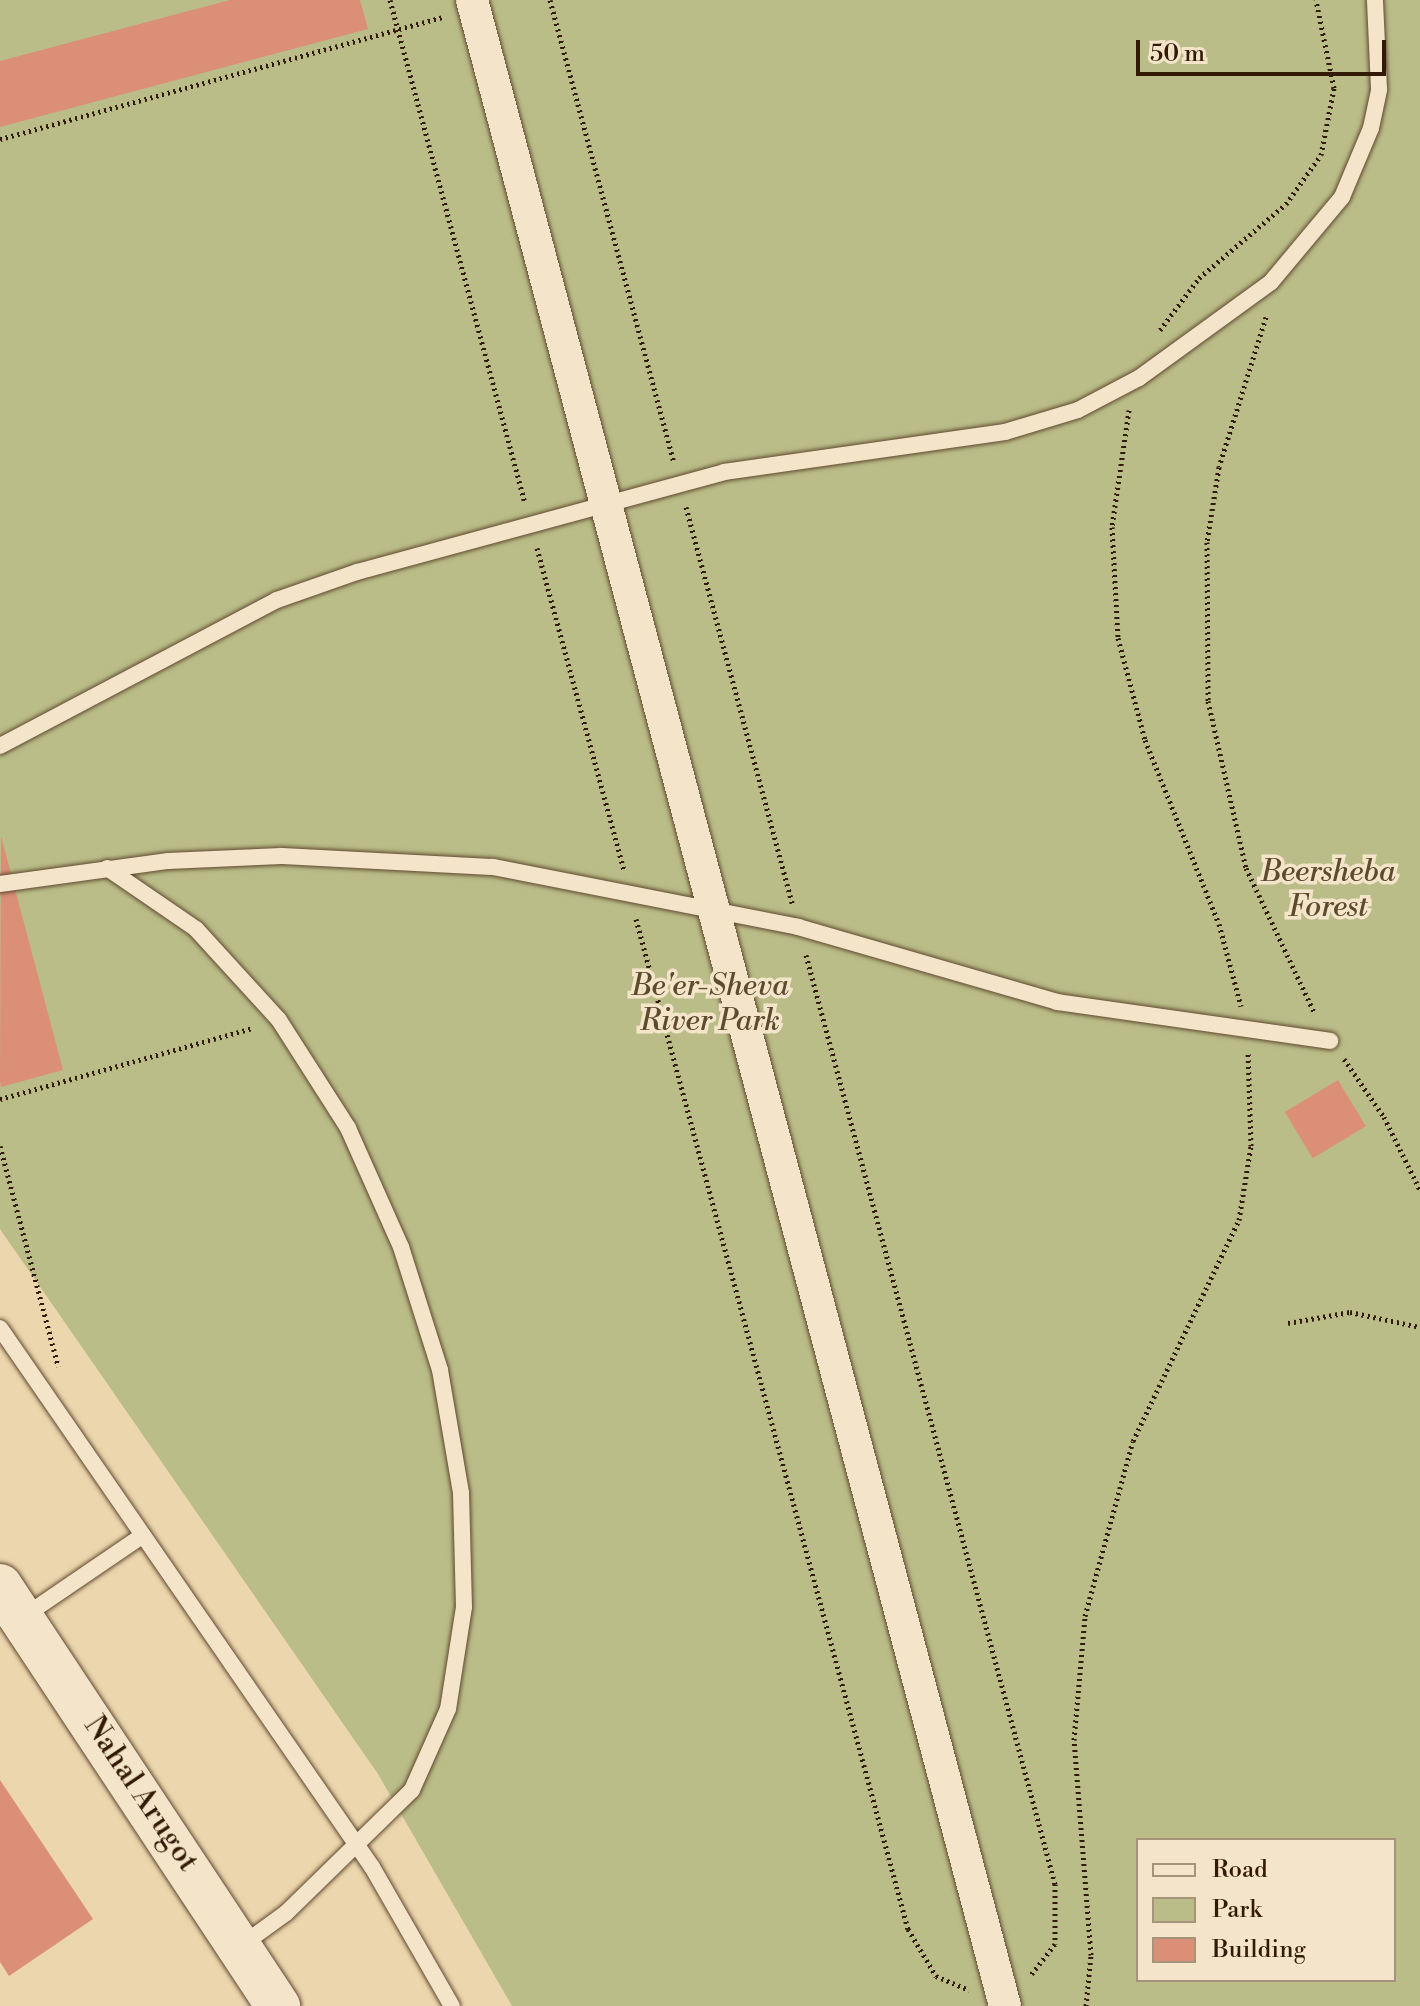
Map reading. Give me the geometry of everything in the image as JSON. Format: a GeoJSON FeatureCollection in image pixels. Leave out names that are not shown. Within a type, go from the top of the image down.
{"type":"FeatureCollection","features":[{"type":"Feature","properties":{"kind":"street"},"geometry":{"type":"LineString","coordinates":[[473,4],[1003,1998]]}},
{"type":"Feature","properties":{"kind":"street","name":"Nahal Arugot"},"geometry":{"type":"LineString","coordinates":[[11,1601],[242,1945],[278,2006]]}},
{"type":"Feature","properties":{"kind":"lane"},"geometry":{"type":"LineString","coordinates":[[0,746],[277,600],[604,500],[781,462],[1005,432],[1078,410],[1139,378],[1241,307],[1291,261],[1342,197],[1371,128],[1380,46],[1375,0]]}},
{"type":"Feature","properties":{"kind":"lane"},"geometry":{"type":"LineString","coordinates":[[0,884],[107,868],[281,856],[389,858],[629,890],[713,906],[1057,1002],[1246,1033],[1330,1041]]}},
{"type":"Feature","properties":{"kind":"lane"},"geometry":{"type":"LineString","coordinates":[[107,868],[196,929],[279,1020],[348,1128],[401,1247],[440,1370],[461,1493],[464,1607],[448,1709],[412,1790],[357,1846],[242,1945]]}},
{"type":"Feature","properties":{"kind":"lane"},"geometry":{"type":"LineString","coordinates":[[0,1328],[357,1846],[452,2006]]}},
{"type":"Feature","properties":{"kind":"lane"},"geometry":{"type":"LineString","coordinates":[[11,1601],[143,1535]]}},
{"type":"Feature","properties":{"kind":"path"},"geometry":{"type":"LineString","coordinates":[[390,0],[908,1929],[936,1976],[957,1988],[1003,1998],[1043,1965],[1055,1944],[1055,1884]]}},
{"type":"Feature","properties":{"kind":"path"},"geometry":{"type":"LineString","coordinates":[[1086,2006],[1091,1955],[1074,1753],[1085,1616],[1133,1441],[1239,1220],[1251,1146],[1246,1033],[1219,924],[1145,740],[1118,638],[1112,527],[1139,378],[1181,298],[1286,204],[1321,155],[1334,88],[1316,0]]}},
{"type":"Feature","properties":{"kind":"path"},"geometry":{"type":"LineString","coordinates":[[0,139],[398,29],[473,4]]}},
{"type":"Feature","properties":{"kind":"path"},"geometry":{"type":"LineString","coordinates":[[1291,261],[1261,327],[1219,467],[1203,620],[1222,783],[1246,868],[1330,1041],[1384,1117],[1420,1190]]}},
{"type":"Feature","properties":{"kind":"path"},"geometry":{"type":"LineString","coordinates":[[0,1099],[279,1020]]}},
{"type":"Feature","properties":{"kind":"path"},"geometry":{"type":"LineString","coordinates":[[0,1146],[61,1378]]}},
{"type":"Feature","properties":{"kind":"path"},"geometry":{"type":"LineString","coordinates":[[1288,1323],[1350,1312],[1420,1327]]}},
{"type":"Feature","properties":{"kind":"green space","name":"Be'er-Sheva River Park"},"geometry":{"type":"Polygon","coordinates":[[[0,0],[1420,0],[1420,2006],[512,2006],[378,1774],[0,1229],[0,0]]]}},
{"type":"Feature","properties":{"kind":"building"},"geometry":{"type":"Polygon","coordinates":[[[230,0],[360,0],[368,29],[0,127],[0,61],[230,0]]]}},
{"type":"Feature","properties":{"kind":"building"},"geometry":{"type":"Polygon","coordinates":[[[1,836],[63,1070],[1,1087],[0,1081],[1,836]]]}},
{"type":"Feature","properties":{"kind":"building"},"geometry":{"type":"Polygon","coordinates":[[[1338,1080],[1366,1126],[1313,1158],[1285,1112],[1338,1080]]]}},
{"type":"Feature","properties":{"kind":"building"},"geometry":{"type":"Polygon","coordinates":[[[0,1780],[93,1919],[9,1976],[0,1962],[0,1780]]]}},
{"type":"Feature","properties":{"kind":"park label","name":"Beersheba Forest"},"geometry":{"type":"Point","coordinates":[1328,889]}}]}
